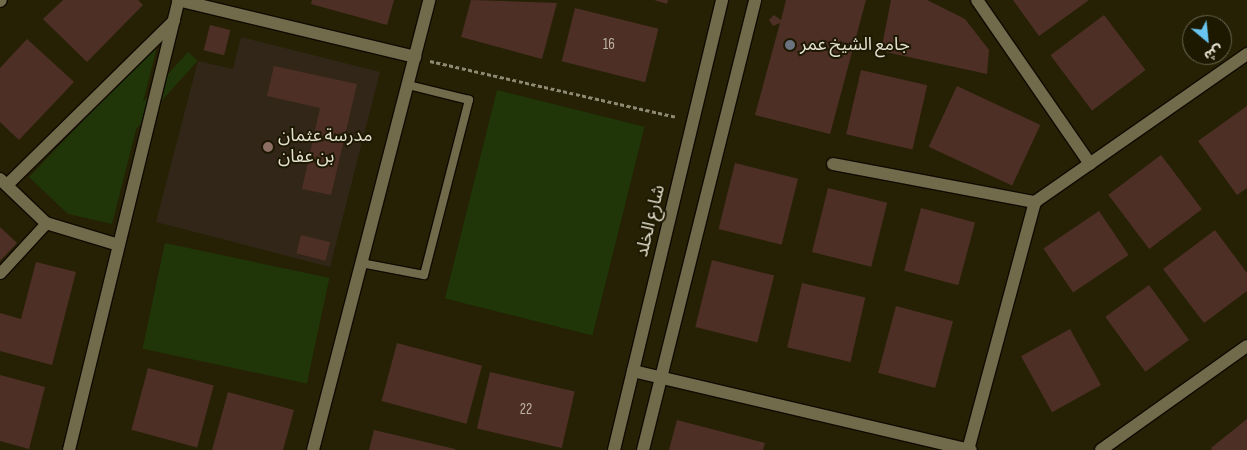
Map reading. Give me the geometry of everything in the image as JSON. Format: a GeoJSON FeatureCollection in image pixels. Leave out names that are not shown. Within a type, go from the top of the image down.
{"type":"FeatureCollection","features":[{"type":"Feature","properties":{"kind":"street"},"geometry":{"type":"LineString","coordinates":[[69,450],[178,0],[415,58]]}},
{"type":"Feature","properties":{"kind":"street"},"geometry":{"type":"LineString","coordinates":[[313,450],[429,0]]}},
{"type":"Feature","properties":{"kind":"street","name":"شارع الخلد"},"geometry":{"type":"LineString","coordinates":[[614,450],[722,0]]}},
{"type":"Feature","properties":{"kind":"street"},"geometry":{"type":"LineString","coordinates":[[643,450],[755,0]]}},
{"type":"Feature","properties":{"kind":"street"},"geometry":{"type":"LineString","coordinates":[[977,0],[1090,164]]}},
{"type":"Feature","properties":{"kind":"street"},"geometry":{"type":"LineString","coordinates":[[119,245],[46,222],[3,182],[174,22]]}},
{"type":"Feature","properties":{"kind":"street"},"geometry":{"type":"LineString","coordinates":[[632,371],[969,450],[1035,202],[1247,54]]}},
{"type":"Feature","properties":{"kind":"street"},"geometry":{"type":"LineString","coordinates":[[834,164],[1035,202]]}},
{"type":"Feature","properties":{"kind":"street"},"geometry":{"type":"LineString","coordinates":[[0,273],[46,222]]}},
{"type":"Feature","properties":{"kind":"street"},"geometry":{"type":"LineString","coordinates":[[1101,450],[1247,346]]}},
{"type":"Feature","properties":{"kind":"lane"},"geometry":{"type":"LineString","coordinates":[[361,263],[424,275],[469,100],[408,85]]}},
{"type":"Feature","properties":{"kind":"path"},"geometry":{"type":"LineString","coordinates":[[415,58],[693,120]]}},
{"type":"Feature","properties":{"kind":"shaded area","name":"مدرسة عثمان بن عفان"},"geometry":{"type":"Polygon","coordinates":[[[241,37],[380,72],[330,267],[156,222],[198,61],[233,69],[241,37]]]}},
{"type":"Feature","properties":{"kind":"green space"},"geometry":{"type":"Polygon","coordinates":[[[158,43],[112,224],[68,214],[29,177],[158,43]]]}},
{"type":"Feature","properties":{"kind":"green space"},"geometry":{"type":"Polygon","coordinates":[[[188,52],[198,61],[83,189],[73,180],[188,52]]]}},
{"type":"Feature","properties":{"kind":"green space"},"geometry":{"type":"Polygon","coordinates":[[[497,90],[644,127],[592,335],[445,299],[497,90]]]}},
{"type":"Feature","properties":{"kind":"green space"},"geometry":{"type":"Polygon","coordinates":[[[165,243],[329,278],[307,384],[143,349],[165,243]]]}},
{"type":"Feature","properties":{"kind":"building"},"geometry":{"type":"Polygon","coordinates":[[[63,0],[138,0],[143,5],[87,62],[43,19],[63,0]]]}},
{"type":"Feature","properties":{"kind":"building"},"geometry":{"type":"Polygon","coordinates":[[[312,0],[394,0],[387,25],[311,4],[312,0]]]}},
{"type":"Feature","properties":{"kind":"building"},"geometry":{"type":"Polygon","coordinates":[[[471,0],[557,3],[542,59],[461,37],[471,0]]]}},
{"type":"Feature","properties":{"kind":"building"},"geometry":{"type":"Polygon","coordinates":[[[654,0],[668,0],[667,4],[654,0]]]}},
{"type":"Feature","properties":{"kind":"building"},"geometry":{"type":"Polygon","coordinates":[[[786,0],[866,0],[830,134],[755,115],[780,23],[773,26],[769,20],[774,15],[781,20],[786,0]]]}},
{"type":"Feature","properties":{"kind":"building"},"geometry":{"type":"Polygon","coordinates":[[[891,0],[927,0],[965,19],[989,50],[987,74],[881,51],[891,0]]]}},
{"type":"Feature","properties":{"kind":"building"},"geometry":{"type":"Polygon","coordinates":[[[1013,0],[1089,0],[1039,36],[1013,0]]]}},
{"type":"Feature","properties":{"kind":"building"},"geometry":{"type":"Polygon","coordinates":[[[575,8],[658,29],[645,82],[562,61],[575,8]]]}},
{"type":"Feature","properties":{"kind":"building"},"geometry":{"type":"Polygon","coordinates":[[[1104,15],[1146,70],[1092,110],[1050,55],[1104,15]]]}},
{"type":"Feature","properties":{"kind":"building"},"geometry":{"type":"Polygon","coordinates":[[[210,25],[230,30],[224,55],[204,50],[210,25]]]}},
{"type":"Feature","properties":{"kind":"building"},"geometry":{"type":"Polygon","coordinates":[[[27,39],[74,82],[19,140],[0,122],[0,68],[27,39]]]}},
{"type":"Feature","properties":{"kind":"building"},"geometry":{"type":"Polygon","coordinates":[[[274,66],[357,84],[331,195],[302,189],[320,108],[267,96],[274,66]]]}},
{"type":"Feature","properties":{"kind":"building"},"geometry":{"type":"Polygon","coordinates":[[[861,70],[927,85],[912,150],[846,134],[861,70]]]}},
{"type":"Feature","properties":{"kind":"building"},"geometry":{"type":"Polygon","coordinates":[[[957,86],[1040,125],[1012,186],[929,147],[957,86]]]}},
{"type":"Feature","properties":{"kind":"building"},"geometry":{"type":"Polygon","coordinates":[[[1247,106],[1247,188],[1237,195],[1198,141],[1247,106]]]}},
{"type":"Feature","properties":{"kind":"building"},"geometry":{"type":"Polygon","coordinates":[[[1161,155],[1202,209],[1149,249],[1108,195],[1161,155]]]}},
{"type":"Feature","properties":{"kind":"building"},"geometry":{"type":"Polygon","coordinates":[[[735,163],[798,179],[782,245],[719,229],[735,163]]]}},
{"type":"Feature","properties":{"kind":"building"},"geometry":{"type":"Polygon","coordinates":[[[828,188],[887,203],[871,267],[812,252],[828,188]]]}},
{"type":"Feature","properties":{"kind":"building"},"geometry":{"type":"Polygon","coordinates":[[[921,208],[975,222],[958,285],[904,271],[921,208]]]}},
{"type":"Feature","properties":{"kind":"building"},"geometry":{"type":"Polygon","coordinates":[[[1099,211],[1129,255],[1073,292],[1043,248],[1099,211]]]}},
{"type":"Feature","properties":{"kind":"building"},"geometry":{"type":"Polygon","coordinates":[[[0,227],[17,243],[0,261],[0,227]]]}},
{"type":"Feature","properties":{"kind":"building"},"geometry":{"type":"Polygon","coordinates":[[[1215,230],[1247,273],[1247,291],[1204,323],[1163,269],[1215,230]]]}},
{"type":"Feature","properties":{"kind":"building"},"geometry":{"type":"Polygon","coordinates":[[[301,235],[330,242],[326,261],[296,253],[301,235]]]}},
{"type":"Feature","properties":{"kind":"building"},"geometry":{"type":"Polygon","coordinates":[[[712,260],[774,275],[757,342],[695,327],[712,260]]]}},
{"type":"Feature","properties":{"kind":"building"},"geometry":{"type":"Polygon","coordinates":[[[36,262],[76,272],[52,365],[0,351],[0,313],[21,319],[36,262]]]}},
{"type":"Feature","properties":{"kind":"building"},"geometry":{"type":"Polygon","coordinates":[[[802,283],[865,298],[850,362],[787,347],[802,283]]]}},
{"type":"Feature","properties":{"kind":"building"},"geometry":{"type":"Polygon","coordinates":[[[1149,285],[1189,340],[1145,372],[1105,317],[1149,285]]]}},
{"type":"Feature","properties":{"kind":"building"},"geometry":{"type":"Polygon","coordinates":[[[896,306],[953,321],[935,388],[878,373],[896,306]]]}},
{"type":"Feature","properties":{"kind":"building"},"geometry":{"type":"Polygon","coordinates":[[[1070,329],[1101,385],[1052,412],[1021,356],[1070,329]]]}},
{"type":"Feature","properties":{"kind":"building"},"geometry":{"type":"Polygon","coordinates":[[[397,343],[482,366],[466,424],[381,401],[397,343]]]}},
{"type":"Feature","properties":{"kind":"building"},"geometry":{"type":"Polygon","coordinates":[[[148,368],[214,386],[197,447],[131,430],[148,368]]]}},
{"type":"Feature","properties":{"kind":"building"},"geometry":{"type":"Polygon","coordinates":[[[490,372],[575,392],[562,448],[477,429],[490,372]]]}},
{"type":"Feature","properties":{"kind":"building"},"geometry":{"type":"Polygon","coordinates":[[[0,375],[45,387],[29,449],[0,441],[0,375]]]}},
{"type":"Feature","properties":{"kind":"building"},"geometry":{"type":"Polygon","coordinates":[[[228,392],[294,410],[283,450],[212,450],[228,392]]]}},
{"type":"Feature","properties":{"kind":"building"},"geometry":{"type":"Polygon","coordinates":[[[1247,419],[1247,450],[1212,450],[1211,448],[1247,419]]]}},
{"type":"Feature","properties":{"kind":"building"},"geometry":{"type":"Polygon","coordinates":[[[677,420],[765,443],[763,450],[669,450],[677,420]]]}},
{"type":"Feature","properties":{"kind":"building"},"geometry":{"type":"Polygon","coordinates":[[[374,430],[455,449],[455,450],[369,450],[374,430]]]}},
{"type":"Feature","properties":{"kind":"place","name":"جامع الشيخ عمر"},"geometry":{"type":"Point","coordinates":[790,45]}},
{"type":"Feature","properties":{"kind":"place","name":"مدرسة عثمان بن عفان"},"geometry":{"type":"Point","coordinates":[268,147]}}]}
